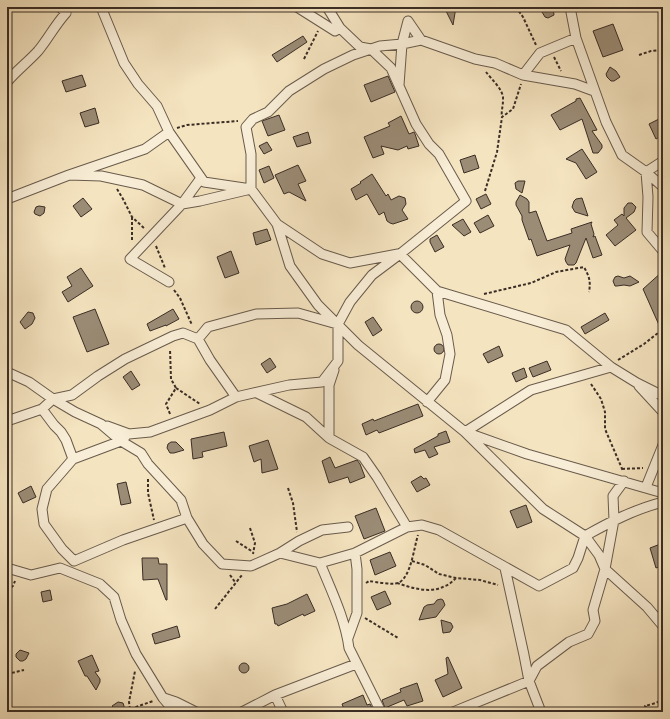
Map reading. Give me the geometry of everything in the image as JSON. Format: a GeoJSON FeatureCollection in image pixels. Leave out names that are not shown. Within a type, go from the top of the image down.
{"type":"FeatureCollection","features":[{"type":"Feature","properties":{"kind":"street"},"geometry":{"type":"LineString","coordinates":[[7,82],[38,50],[66,14],[60,7]]}},
{"type":"Feature","properties":{"kind":"street"},"geometry":{"type":"LineString","coordinates":[[101,7],[124,63],[138,84],[157,106],[169,132],[204,182],[251,189]]}},
{"type":"Feature","properties":{"kind":"street"},"geometry":{"type":"LineString","coordinates":[[298,7],[300,10],[335,31],[340,28]]}},
{"type":"Feature","properties":{"kind":"street"},"geometry":{"type":"LineString","coordinates":[[327,7],[340,28],[360,48],[371,49],[391,68],[399,89],[419,129],[429,144],[439,154],[466,201],[372,275],[350,302],[338,324],[338,360],[329,385],[329,438]]}},
{"type":"Feature","properties":{"kind":"street"},"geometry":{"type":"LineString","coordinates":[[570,7],[576,38],[594,91],[606,122],[622,155],[646,172],[663,187]]}},
{"type":"Feature","properties":{"kind":"street"},"geometry":{"type":"LineString","coordinates":[[399,89],[402,44],[408,21],[421,40]]}},
{"type":"Feature","properties":{"kind":"street"},"geometry":{"type":"LineString","coordinates":[[523,75],[540,53],[576,38]]}},
{"type":"Feature","properties":{"kind":"street"},"geometry":{"type":"LineString","coordinates":[[594,91],[575,84],[523,75],[495,63],[476,59],[421,40],[402,44],[380,46],[353,55],[318,73],[289,90],[268,112],[253,119],[246,127],[251,154],[251,189],[277,224],[290,266],[311,297],[358,345],[465,432],[543,510],[585,536],[599,555],[606,569],[647,607],[663,626]]}},
{"type":"Feature","properties":{"kind":"street"},"geometry":{"type":"LineString","coordinates":[[7,199],[69,175],[145,149],[169,132]]}},
{"type":"Feature","properties":{"kind":"street"},"geometry":{"type":"LineString","coordinates":[[646,172],[663,161]]}},
{"type":"Feature","properties":{"kind":"street"},"geometry":{"type":"LineString","coordinates":[[646,172],[648,197],[647,232],[663,251]]}},
{"type":"Feature","properties":{"kind":"street"},"geometry":{"type":"LineString","coordinates":[[69,175],[101,176],[143,185],[182,204],[251,189]]}},
{"type":"Feature","properties":{"kind":"street"},"geometry":{"type":"LineString","coordinates":[[169,282],[130,259],[182,204],[201,178]]}},
{"type":"Feature","properties":{"kind":"street"},"geometry":{"type":"LineString","coordinates":[[277,224],[322,254],[350,263],[400,254]]}},
{"type":"Feature","properties":{"kind":"street"},"geometry":{"type":"LineString","coordinates":[[400,254],[437,290],[566,330],[611,367],[637,384],[663,396]]}},
{"type":"Feature","properties":{"kind":"street"},"geometry":{"type":"LineString","coordinates":[[427,402],[445,380],[450,354],[447,335],[440,315],[437,290]]}},
{"type":"Feature","properties":{"kind":"street"},"geometry":{"type":"LineString","coordinates":[[198,338],[208,327],[256,314],[298,314],[338,324]]}},
{"type":"Feature","properties":{"kind":"street"},"geometry":{"type":"LineString","coordinates":[[7,421],[42,409],[53,399],[72,395],[125,359],[173,336],[183,333],[198,338],[210,360],[236,397]]}},
{"type":"Feature","properties":{"kind":"street"},"geometry":{"type":"LineString","coordinates":[[7,372],[29,382],[75,412],[101,424],[129,434],[150,432],[210,410],[236,397],[289,385],[322,382],[338,360]]}},
{"type":"Feature","properties":{"kind":"street"},"geometry":{"type":"LineString","coordinates":[[465,432],[531,390],[611,367]]}},
{"type":"Feature","properties":{"kind":"street"},"geometry":{"type":"LineString","coordinates":[[637,384],[663,412]]}},
{"type":"Feature","properties":{"kind":"street"},"geometry":{"type":"LineString","coordinates":[[257,393],[306,417],[329,438],[363,457],[377,477],[406,527]]}},
{"type":"Feature","properties":{"kind":"street"},"geometry":{"type":"LineString","coordinates":[[42,409],[66,440],[73,459]]}},
{"type":"Feature","properties":{"kind":"street"},"geometry":{"type":"LineString","coordinates":[[101,424],[121,441],[141,453],[148,464],[181,500],[186,518],[203,544],[222,564],[251,566],[280,554],[299,541],[322,530],[348,526]]}},
{"type":"Feature","properties":{"kind":"street"},"geometry":{"type":"LineString","coordinates":[[465,432],[527,454],[663,492]]}},
{"type":"Feature","properties":{"kind":"street"},"geometry":{"type":"LineString","coordinates":[[74,561],[62,549],[44,524],[42,509],[46,489],[73,459],[121,441],[129,434]]}},
{"type":"Feature","properties":{"kind":"street"},"geometry":{"type":"LineString","coordinates":[[646,488],[663,445]]}},
{"type":"Feature","properties":{"kind":"street"},"geometry":{"type":"LineString","coordinates":[[453,712],[529,681],[537,666],[569,642],[588,634],[595,621],[593,610],[606,569],[614,520],[613,496],[624,481]]}},
{"type":"Feature","properties":{"kind":"street"},"geometry":{"type":"LineString","coordinates":[[280,554],[320,563],[355,553],[406,527],[422,525],[439,530],[539,586],[572,568],[578,558],[585,536],[614,520],[647,506],[663,502]]}},
{"type":"Feature","properties":{"kind":"street"},"geometry":{"type":"LineString","coordinates":[[7,568],[32,575],[60,568],[123,540],[186,518]]}},
{"type":"Feature","properties":{"kind":"street"},"geometry":{"type":"LineString","coordinates":[[348,638],[357,613],[355,553]]}},
{"type":"Feature","properties":{"kind":"street"},"geometry":{"type":"LineString","coordinates":[[320,563],[338,607],[348,638],[349,648],[381,712]]}},
{"type":"Feature","properties":{"kind":"street"},"geometry":{"type":"LineString","coordinates":[[60,568],[100,584],[114,598],[121,620],[136,654],[163,698],[175,712]]}},
{"type":"Feature","properties":{"kind":"street"},"geometry":{"type":"LineString","coordinates":[[505,568],[529,681],[541,710]]}},
{"type":"Feature","properties":{"kind":"street"},"geometry":{"type":"LineString","coordinates":[[242,712],[275,695],[356,664]]}},
{"type":"Feature","properties":{"kind":"street"},"geometry":{"type":"LineString","coordinates":[[275,695],[283,712]]}},
{"type":"Feature","properties":{"kind":"street"},"geometry":{"type":"LineString","coordinates":[[163,698],[176,702],[196,712]]}},
{"type":"Feature","properties":{"kind":"path"},"geometry":{"type":"LineString","coordinates":[[304,59],[322,23]]}},
{"type":"Feature","properties":{"kind":"path"},"geometry":{"type":"LineString","coordinates":[[639,55],[651,51],[663,50]]}},
{"type":"Feature","properties":{"kind":"path"},"geometry":{"type":"LineString","coordinates":[[476,59],[499,88],[504,99],[496,152],[485,191]]}},
{"type":"Feature","properties":{"kind":"path"},"geometry":{"type":"LineString","coordinates":[[502,117],[513,109],[523,75]]}},
{"type":"Feature","properties":{"kind":"path"},"geometry":{"type":"LineString","coordinates":[[169,132],[187,125],[253,119]]}},
{"type":"Feature","properties":{"kind":"path"},"geometry":{"type":"LineString","coordinates":[[101,176],[113,184],[132,217],[152,235],[161,256],[169,282],[180,298],[198,338]]}},
{"type":"Feature","properties":{"kind":"path"},"geometry":{"type":"LineString","coordinates":[[130,259],[132,217]]}},
{"type":"Feature","properties":{"kind":"path"},"geometry":{"type":"LineString","coordinates":[[463,299],[532,283],[556,272],[584,267],[591,283],[589,292]]}},
{"type":"Feature","properties":{"kind":"path"},"geometry":{"type":"LineString","coordinates":[[611,367],[622,356],[644,344],[663,329]]}},
{"type":"Feature","properties":{"kind":"path"},"geometry":{"type":"LineString","coordinates":[[173,336],[170,352],[171,379],[176,388],[210,410]]}},
{"type":"Feature","properties":{"kind":"path"},"geometry":{"type":"LineString","coordinates":[[585,375],[601,399],[605,412],[606,429],[622,469],[624,481]]}},
{"type":"Feature","properties":{"kind":"path"},"geometry":{"type":"LineString","coordinates":[[173,423],[166,404],[176,388]]}},
{"type":"Feature","properties":{"kind":"path"},"geometry":{"type":"LineString","coordinates":[[148,464],[148,493],[156,528]]}},
{"type":"Feature","properties":{"kind":"path"},"geometry":{"type":"LineString","coordinates":[[622,469],[653,468]]}},
{"type":"Feature","properties":{"kind":"path"},"geometry":{"type":"LineString","coordinates":[[288,488],[293,503],[299,541]]}},
{"type":"Feature","properties":{"kind":"path"},"geometry":{"type":"LineString","coordinates":[[397,583],[404,578],[412,561],[416,542],[422,525]]}},
{"type":"Feature","properties":{"kind":"path"},"geometry":{"type":"LineString","coordinates":[[215,609],[235,582],[251,566],[255,543],[250,528]]}},
{"type":"Feature","properties":{"kind":"path"},"geometry":{"type":"LineString","coordinates":[[236,541],[253,552],[260,552]]}},
{"type":"Feature","properties":{"kind":"path"},"geometry":{"type":"LineString","coordinates":[[412,561],[425,565],[439,574],[456,578],[480,580],[509,589]]}},
{"type":"Feature","properties":{"kind":"path"},"geometry":{"type":"LineString","coordinates":[[357,587],[369,581],[397,583],[417,589],[434,589],[446,586],[456,578]]}},
{"type":"Feature","properties":{"kind":"path"},"geometry":{"type":"LineString","coordinates":[[7,590],[13,586],[16,580]]}},
{"type":"Feature","properties":{"kind":"path"},"geometry":{"type":"LineString","coordinates":[[357,613],[398,638]]}},
{"type":"Feature","properties":{"kind":"path"},"geometry":{"type":"LineString","coordinates":[[130,709],[129,702],[136,668],[136,654]]}},
{"type":"Feature","properties":{"kind":"path"},"geometry":{"type":"LineString","coordinates":[[7,674],[24,670]]}},
{"type":"Feature","properties":{"kind":"path"},"geometry":{"type":"LineString","coordinates":[[127,712],[130,709],[163,698]]}},
{"type":"Feature","properties":{"kind":"path"},"geometry":{"type":"LineString","coordinates":[[650,712],[645,706],[663,699]]}},
{"type":"Feature","properties":{"kind":"path"},"geometry":{"type":"LineString","coordinates":[[541,710],[568,712]]}},
{"type":"Feature","properties":{"kind":"building"},"geometry":{"type":"Polygon","coordinates":[[[444,7],[456,7],[453,25],[444,7]]]}},
{"type":"Feature","properties":{"kind":"building"},"geometry":{"type":"Polygon","coordinates":[[[543,7],[553,7],[554,15],[548,18],[545,17],[542,12],[543,7]]]}},
{"type":"Feature","properties":{"kind":"building"},"geometry":{"type":"Polygon","coordinates":[[[613,24],[623,50],[603,57],[593,31],[613,24]]]}},
{"type":"Feature","properties":{"kind":"building"},"geometry":{"type":"Polygon","coordinates":[[[303,36],[307,42],[277,62],[272,55],[303,36]]]}},
{"type":"Feature","properties":{"kind":"building"},"geometry":{"type":"Polygon","coordinates":[[[610,67],[616,71],[620,77],[614,81],[611,81],[606,74],[610,67]]]}},
{"type":"Feature","properties":{"kind":"building"},"geometry":{"type":"Polygon","coordinates":[[[82,75],[86,86],[66,92],[62,81],[82,75]]]}},
{"type":"Feature","properties":{"kind":"building"},"geometry":{"type":"Polygon","coordinates":[[[388,76],[395,92],[371,102],[364,85],[388,76]]]}},
{"type":"Feature","properties":{"kind":"building"},"geometry":{"type":"Polygon","coordinates":[[[580,98],[597,130],[592,131],[602,145],[602,148],[598,153],[593,153],[582,119],[560,130],[551,115],[580,98]]]}},
{"type":"Feature","properties":{"kind":"building"},"geometry":{"type":"Polygon","coordinates":[[[95,108],[99,123],[85,127],[80,113],[95,108]]]}},
{"type":"Feature","properties":{"kind":"building"},"geometry":{"type":"Polygon","coordinates":[[[279,115],[285,130],[268,136],[262,121],[279,115]]]}},
{"type":"Feature","properties":{"kind":"building"},"geometry":{"type":"Polygon","coordinates":[[[401,116],[409,134],[414,132],[419,146],[408,149],[407,146],[398,150],[381,146],[384,154],[373,158],[364,137],[390,126],[388,123],[401,116]]]}},
{"type":"Feature","properties":{"kind":"building"},"geometry":{"type":"Polygon","coordinates":[[[663,117],[663,135],[656,139],[649,124],[663,117]]]}},
{"type":"Feature","properties":{"kind":"building"},"geometry":{"type":"Polygon","coordinates":[[[308,132],[311,143],[297,147],[293,137],[308,132]]]}},
{"type":"Feature","properties":{"kind":"building"},"geometry":{"type":"Polygon","coordinates":[[[267,142],[272,150],[264,154],[259,146],[267,142]]]}},
{"type":"Feature","properties":{"kind":"building"},"geometry":{"type":"Polygon","coordinates":[[[582,149],[597,172],[586,179],[576,163],[566,159],[582,149]]]}},
{"type":"Feature","properties":{"kind":"building"},"geometry":{"type":"Polygon","coordinates":[[[475,155],[479,168],[464,173],[460,160],[475,155]]]}},
{"type":"Feature","properties":{"kind":"building"},"geometry":{"type":"Polygon","coordinates":[[[298,165],[306,181],[298,184],[306,201],[289,192],[284,194],[275,175],[298,165]]]}},
{"type":"Feature","properties":{"kind":"building"},"geometry":{"type":"Polygon","coordinates":[[[269,166],[274,178],[264,183],[259,170],[269,166]]]}},
{"type":"Feature","properties":{"kind":"building"},"geometry":{"type":"Polygon","coordinates":[[[372,174],[386,196],[388,194],[391,200],[399,196],[405,198],[406,204],[402,210],[408,219],[393,224],[390,223],[387,221],[384,212],[379,215],[367,194],[356,200],[351,189],[372,174]]]}},
{"type":"Feature","properties":{"kind":"building"},"geometry":{"type":"Polygon","coordinates":[[[518,181],[525,181],[522,193],[516,189],[515,183],[518,181]]]}},
{"type":"Feature","properties":{"kind":"building"},"geometry":{"type":"Polygon","coordinates":[[[486,194],[491,204],[481,209],[476,199],[486,194]]]}},
{"type":"Feature","properties":{"kind":"building"},"geometry":{"type":"Polygon","coordinates":[[[520,195],[529,202],[529,213],[536,211],[547,241],[572,233],[571,229],[592,222],[593,237],[595,236],[602,255],[593,258],[586,238],[574,265],[568,265],[565,259],[570,245],[537,256],[531,239],[529,240],[522,216],[516,205],[520,195]]]}},
{"type":"Feature","properties":{"kind":"building"},"geometry":{"type":"Polygon","coordinates":[[[83,198],[92,209],[81,217],[73,206],[83,198]]]}},
{"type":"Feature","properties":{"kind":"building"},"geometry":{"type":"Polygon","coordinates":[[[582,198],[588,216],[575,212],[572,207],[576,199],[582,198]]]}},
{"type":"Feature","properties":{"kind":"building"},"geometry":{"type":"Polygon","coordinates":[[[628,203],[632,203],[636,207],[634,212],[626,218],[636,230],[615,246],[606,235],[618,225],[614,220],[622,214],[624,216],[624,208],[628,203]]]}},
{"type":"Feature","properties":{"kind":"building"},"geometry":{"type":"Polygon","coordinates":[[[36,207],[45,207],[44,213],[40,216],[34,212],[36,207]]]}},
{"type":"Feature","properties":{"kind":"building"},"geometry":{"type":"Polygon","coordinates":[[[488,215],[494,226],[480,233],[474,223],[488,215]]]}},
{"type":"Feature","properties":{"kind":"building"},"geometry":{"type":"Polygon","coordinates":[[[463,219],[471,232],[464,236],[452,225],[463,219]]]}},
{"type":"Feature","properties":{"kind":"building"},"geometry":{"type":"Polygon","coordinates":[[[267,229],[271,240],[256,245],[253,233],[267,229]]]}},
{"type":"Feature","properties":{"kind":"building"},"geometry":{"type":"Polygon","coordinates":[[[437,235],[444,247],[435,252],[430,239],[437,235]]]}},
{"type":"Feature","properties":{"kind":"building"},"geometry":{"type":"Polygon","coordinates":[[[231,251],[239,273],[225,278],[217,257],[231,251]]]}},
{"type":"Feature","properties":{"kind":"building"},"geometry":{"type":"Polygon","coordinates":[[[81,268],[93,286],[68,302],[62,292],[72,286],[67,277],[81,268]]]}},
{"type":"Feature","properties":{"kind":"building"},"geometry":{"type":"Polygon","coordinates":[[[663,271],[663,334],[643,289],[663,271]]]}},
{"type":"Feature","properties":{"kind":"building"},"geometry":{"type":"Polygon","coordinates":[[[618,276],[624,278],[630,276],[639,282],[630,286],[615,286],[613,281],[615,277],[618,276]]]}},
{"type":"Feature","properties":{"kind":"building"},"geometry":{"type":"Polygon","coordinates":[[[415,301],[419,301],[423,307],[419,313],[415,313],[411,309],[411,305],[415,301]]]}},
{"type":"Feature","properties":{"kind":"building"},"geometry":{"type":"Polygon","coordinates":[[[95,309],[109,344],[87,352],[73,317],[95,309]]]}},
{"type":"Feature","properties":{"kind":"building"},"geometry":{"type":"Polygon","coordinates":[[[173,309],[179,319],[166,326],[150,331],[147,324],[173,309]]]}},
{"type":"Feature","properties":{"kind":"building"},"geometry":{"type":"Polygon","coordinates":[[[28,312],[33,313],[35,318],[32,324],[25,329],[20,322],[28,312]]]}},
{"type":"Feature","properties":{"kind":"building"},"geometry":{"type":"Polygon","coordinates":[[[605,313],[609,320],[585,334],[581,327],[605,313]]]}},
{"type":"Feature","properties":{"kind":"building"},"geometry":{"type":"Polygon","coordinates":[[[373,317],[382,330],[373,336],[365,322],[373,317]]]}},
{"type":"Feature","properties":{"kind":"building"},"geometry":{"type":"Polygon","coordinates":[[[437,344],[441,344],[443,345],[443,353],[437,354],[434,351],[434,347],[437,344]]]}},
{"type":"Feature","properties":{"kind":"building"},"geometry":{"type":"Polygon","coordinates":[[[499,346],[503,356],[488,363],[483,354],[499,346]]]}},
{"type":"Feature","properties":{"kind":"building"},"geometry":{"type":"Polygon","coordinates":[[[270,358],[276,367],[267,373],[261,364],[270,358]]]}},
{"type":"Feature","properties":{"kind":"building"},"geometry":{"type":"Polygon","coordinates":[[[547,361],[551,370],[533,377],[529,368],[547,361]]]}},
{"type":"Feature","properties":{"kind":"building"},"geometry":{"type":"Polygon","coordinates":[[[524,368],[527,377],[516,382],[512,373],[524,368]]]}},
{"type":"Feature","properties":{"kind":"building"},"geometry":{"type":"Polygon","coordinates":[[[131,371],[140,385],[132,390],[123,377],[131,371]]]}},
{"type":"Feature","properties":{"kind":"building"},"geometry":{"type":"Polygon","coordinates":[[[418,404],[423,416],[379,433],[377,430],[366,435],[362,424],[373,419],[374,421],[418,404]]]}},
{"type":"Feature","properties":{"kind":"building"},"geometry":{"type":"Polygon","coordinates":[[[446,431],[450,442],[434,447],[438,454],[429,458],[425,450],[415,453],[414,449],[438,436],[438,434],[446,431]]]}},
{"type":"Feature","properties":{"kind":"building"},"geometry":{"type":"Polygon","coordinates":[[[224,432],[227,446],[202,452],[203,457],[193,459],[191,439],[224,432]]]}},
{"type":"Feature","properties":{"kind":"building"},"geometry":{"type":"Polygon","coordinates":[[[268,440],[278,469],[262,473],[261,459],[254,462],[249,446],[268,440]]]}},
{"type":"Feature","properties":{"kind":"building"},"geometry":{"type":"Polygon","coordinates":[[[171,442],[176,442],[184,450],[170,453],[167,448],[168,444],[171,442]]]}},
{"type":"Feature","properties":{"kind":"building"},"geometry":{"type":"Polygon","coordinates":[[[330,457],[335,468],[357,460],[365,477],[350,483],[348,477],[329,483],[322,461],[330,457]]]}},
{"type":"Feature","properties":{"kind":"building"},"geometry":{"type":"Polygon","coordinates":[[[421,476],[424,479],[426,478],[430,485],[417,492],[411,482],[421,476]]]}},
{"type":"Feature","properties":{"kind":"building"},"geometry":{"type":"Polygon","coordinates":[[[126,482],[131,503],[121,505],[117,484],[126,482]]]}},
{"type":"Feature","properties":{"kind":"building"},"geometry":{"type":"Polygon","coordinates":[[[31,486],[36,497],[23,503],[18,493],[31,486]]]}},
{"type":"Feature","properties":{"kind":"building"},"geometry":{"type":"Polygon","coordinates":[[[526,505],[532,522],[517,528],[510,511],[526,505]]]}},
{"type":"Feature","properties":{"kind":"building"},"geometry":{"type":"Polygon","coordinates":[[[376,508],[385,531],[364,539],[355,516],[376,508]]]}},
{"type":"Feature","properties":{"kind":"building"},"geometry":{"type":"Polygon","coordinates":[[[663,543],[663,565],[656,568],[650,548],[663,543]]]}},
{"type":"Feature","properties":{"kind":"building"},"geometry":{"type":"Polygon","coordinates":[[[390,552],[396,566],[375,575],[370,560],[390,552]]]}},
{"type":"Feature","properties":{"kind":"building"},"geometry":{"type":"Polygon","coordinates":[[[142,558],[158,558],[159,564],[167,564],[167,600],[158,579],[143,580],[142,558]]]}},
{"type":"Feature","properties":{"kind":"building"},"geometry":{"type":"Polygon","coordinates":[[[50,590],[52,600],[43,602],[41,592],[50,590]]]}},
{"type":"Feature","properties":{"kind":"building"},"geometry":{"type":"Polygon","coordinates":[[[385,591],[391,604],[377,610],[371,597],[385,591]]]}},
{"type":"Feature","properties":{"kind":"building"},"geometry":{"type":"Polygon","coordinates":[[[307,594],[315,611],[304,616],[303,614],[278,626],[275,624],[272,608],[287,604],[307,594]]]}},
{"type":"Feature","properties":{"kind":"building"},"geometry":{"type":"Polygon","coordinates":[[[441,599],[445,605],[436,617],[419,620],[424,607],[434,604],[437,600],[441,599]]]}},
{"type":"Feature","properties":{"kind":"building"},"geometry":{"type":"Polygon","coordinates":[[[441,620],[451,623],[453,627],[450,632],[443,633],[441,620]]]}},
{"type":"Feature","properties":{"kind":"building"},"geometry":{"type":"Polygon","coordinates":[[[177,626],[180,637],[155,644],[152,634],[177,626]]]}},
{"type":"Feature","properties":{"kind":"building"},"geometry":{"type":"Polygon","coordinates":[[[20,650],[29,653],[23,661],[20,661],[16,657],[16,654],[20,650]]]}},
{"type":"Feature","properties":{"kind":"building"},"geometry":{"type":"Polygon","coordinates":[[[92,655],[99,671],[95,672],[100,679],[96,690],[87,676],[85,676],[78,661],[92,655]]]}},
{"type":"Feature","properties":{"kind":"building"},"geometry":{"type":"Polygon","coordinates":[[[448,657],[462,688],[443,697],[435,680],[448,674],[446,658],[448,657]]]}},
{"type":"Feature","properties":{"kind":"building"},"geometry":{"type":"Polygon","coordinates":[[[242,663],[246,663],[248,664],[248,672],[242,673],[239,670],[239,666],[242,663]]]}},
{"type":"Feature","properties":{"kind":"building"},"geometry":{"type":"Polygon","coordinates":[[[417,683],[423,701],[407,706],[404,700],[385,708],[382,700],[401,692],[400,689],[417,683]]]}},
{"type":"Feature","properties":{"kind":"building"},"geometry":{"type":"Polygon","coordinates":[[[363,695],[367,705],[370,704],[374,712],[345,712],[342,704],[363,695]]]}},
{"type":"Feature","properties":{"kind":"building"},"geometry":{"type":"Polygon","coordinates":[[[118,702],[123,703],[124,706],[121,712],[116,711],[112,706],[118,702]]]}}]}
